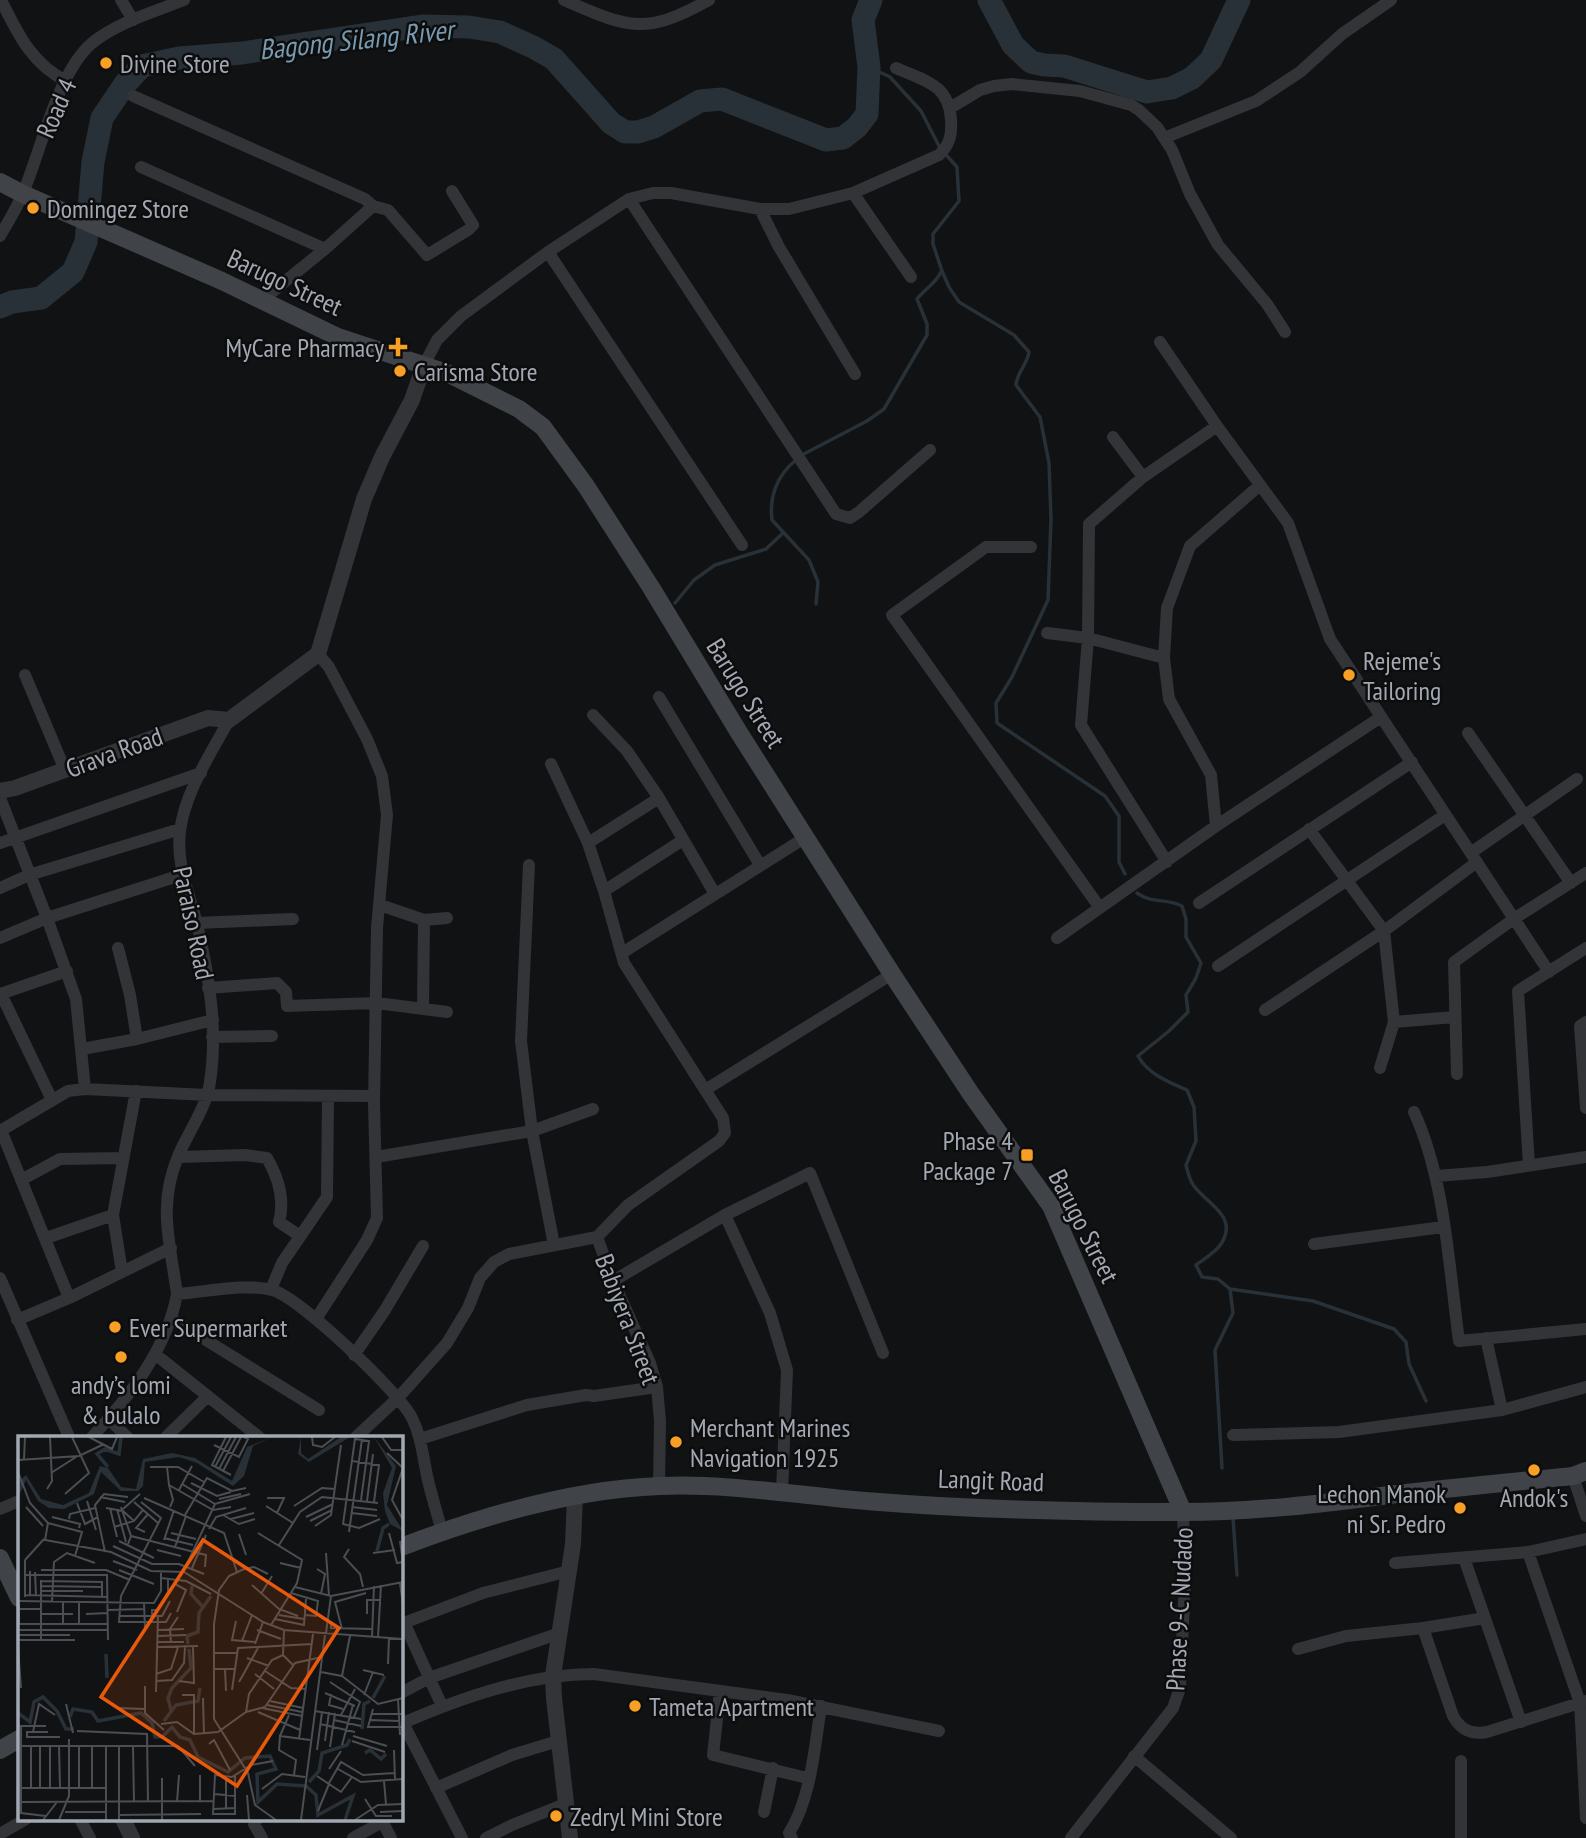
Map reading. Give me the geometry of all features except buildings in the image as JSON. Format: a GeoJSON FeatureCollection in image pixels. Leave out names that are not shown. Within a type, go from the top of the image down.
{"type":"FeatureCollection","features":[{"type":"Feature","properties":{"kind":"main road","name":"Barugo Street"},"geometry":{"type":"LineString","coordinates":[[0,182],[338,337],[424,365],[485,391],[532,417],[543,427],[586,486],[652,589],[738,731],[892,974],[971,1094],[1051,1206],[1183,1512]]}},
{"type":"Feature","properties":{"kind":"main road","name":"Langit Road"},"geometry":{"type":"LineString","coordinates":[[402,1547],[442,1531],[575,1496],[659,1486],[727,1487],[879,1502],[1183,1512],[1261,1509],[1579,1473]]}},
{"type":"Feature","properties":{"kind":"main road"},"geometry":{"type":"LineString","coordinates":[[0,1558],[18,1596]]}},
{"type":"Feature","properties":{"kind":"main road"},"geometry":{"type":"LineString","coordinates":[[0,1750],[18,1740]]}},
{"type":"Feature","properties":{"kind":"street"},"geometry":{"type":"LineString","coordinates":[[1,0],[27,48],[48,72],[66,81]]}},
{"type":"Feature","properties":{"kind":"street"},"geometry":{"type":"LineString","coordinates":[[121,0],[133,20]]}},
{"type":"Feature","properties":{"kind":"street","name":"Road 4"},"geometry":{"type":"LineString","coordinates":[[0,236],[23,194],[66,81],[83,52],[93,43],[133,20],[184,0]]}},
{"type":"Feature","properties":{"kind":"street"},"geometry":{"type":"LineString","coordinates":[[564,0],[608,19],[639,26],[665,22],[709,0]]}},
{"type":"Feature","properties":{"kind":"street"},"geometry":{"type":"LineString","coordinates":[[1164,138],[1256,101],[1300,72],[1342,34],[1391,0]]}},
{"type":"Feature","properties":{"kind":"street"},"geometry":{"type":"LineString","coordinates":[[316,1319],[374,1230],[377,1218],[374,1096],[377,928],[387,815],[382,776],[367,739],[344,693],[318,654],[364,499],[382,457],[412,400],[424,365],[438,341],[461,316],[548,252],[629,200],[653,193],[671,193],[760,209],[803,206],[853,192],[943,151],[951,137],[950,108],[943,92],[935,85],[896,68]]}},
{"type":"Feature","properties":{"kind":"street"},"geometry":{"type":"LineString","coordinates":[[950,108],[980,90],[1012,84],[1054,87],[1131,105],[1149,118],[1164,138],[1181,167],[1195,205],[1218,245],[1267,304],[1285,332]]}},
{"type":"Feature","properties":{"kind":"street"},"geometry":{"type":"LineString","coordinates":[[133,96],[365,200],[373,206],[388,210],[428,255],[473,225],[452,191]]}},
{"type":"Feature","properties":{"kind":"street"},"geometry":{"type":"LineString","coordinates":[[141,167],[325,250]]}},
{"type":"Feature","properties":{"kind":"street"},"geometry":{"type":"LineString","coordinates":[[853,192],[911,277]]}},
{"type":"Feature","properties":{"kind":"street"},"geometry":{"type":"LineString","coordinates":[[629,200],[836,514],[850,517],[859,513],[930,450]]}},
{"type":"Feature","properties":{"kind":"street"},"geometry":{"type":"LineString","coordinates":[[261,301],[325,250],[373,206]]}},
{"type":"Feature","properties":{"kind":"street"},"geometry":{"type":"LineString","coordinates":[[760,209],[773,237],[855,374]]}},
{"type":"Feature","properties":{"kind":"street"},"geometry":{"type":"LineString","coordinates":[[548,252],[742,545]]}},
{"type":"Feature","properties":{"kind":"street"},"geometry":{"type":"LineString","coordinates":[[1160,342],[1288,523],[1330,639],[1549,972]]}},
{"type":"Feature","properties":{"kind":"street"},"geometry":{"type":"LineString","coordinates":[[1167,862],[1081,725],[1088,638],[1089,524],[1143,477],[1217,426]]}},
{"type":"Feature","properties":{"kind":"street"},"geometry":{"type":"LineString","coordinates":[[1113,437],[1143,477]]}},
{"type":"Feature","properties":{"kind":"street"},"geometry":{"type":"LineString","coordinates":[[1216,826],[1211,775],[1169,699],[1164,658],[1167,608],[1190,546],[1260,485]]}},
{"type":"Feature","properties":{"kind":"street"},"geometry":{"type":"LineString","coordinates":[[1031,547],[986,547],[892,615],[1100,908]]}},
{"type":"Feature","properties":{"kind":"street"},"geometry":{"type":"LineString","coordinates":[[1047,633],[1088,638],[1164,658]]}},
{"type":"Feature","properties":{"kind":"street","name":"Paraiso Road"},"geometry":{"type":"LineString","coordinates":[[93,1436],[109,1419],[155,1354],[172,1319],[177,1294],[166,1218],[166,1194],[178,1157],[207,1096],[211,1081],[214,1020],[197,923],[181,875],[178,854],[180,829],[188,800],[229,720],[318,654]]}},
{"type":"Feature","properties":{"kind":"street"},"geometry":{"type":"LineString","coordinates":[[25,675],[65,770]]}},
{"type":"Feature","properties":{"kind":"street"},"geometry":{"type":"LineString","coordinates":[[659,697],[760,865]]}},
{"type":"Feature","properties":{"kind":"street"},"geometry":{"type":"LineString","coordinates":[[593,715],[626,751],[659,798],[715,894]]}},
{"type":"Feature","properties":{"kind":"street"},"geometry":{"type":"LineString","coordinates":[[1057,939],[1216,826],[1381,717]]}},
{"type":"Feature","properties":{"kind":"street","name":"Grava Road"},"geometry":{"type":"LineString","coordinates":[[0,791],[208,718],[229,720]]}},
{"type":"Feature","properties":{"kind":"street"},"geometry":{"type":"LineString","coordinates":[[1468,733],[1571,883]]}},
{"type":"Feature","properties":{"kind":"street"},"geometry":{"type":"LineString","coordinates":[[1199,903],[1412,762]]}},
{"type":"Feature","properties":{"kind":"street"},"geometry":{"type":"LineString","coordinates":[[357,1436],[435,1359],[458,1327],[488,1266],[509,1254],[597,1237],[628,1205],[723,1138],[725,1133],[724,1122],[705,1090],[624,963],[587,842],[551,764]]}},
{"type":"Feature","properties":{"kind":"street"},"geometry":{"type":"LineString","coordinates":[[0,843],[201,773]]}},
{"type":"Feature","properties":{"kind":"street"},"geometry":{"type":"LineString","coordinates":[[1265,1010],[1384,931],[1525,813],[1577,779]]}},
{"type":"Feature","properties":{"kind":"street"},"geometry":{"type":"LineString","coordinates":[[0,797],[76,999],[85,1089]]}},
{"type":"Feature","properties":{"kind":"street"},"geometry":{"type":"LineString","coordinates":[[587,842],[659,798]]}},
{"type":"Feature","properties":{"kind":"street"},"geometry":{"type":"LineString","coordinates":[[1217,966],[1445,815]]}},
{"type":"Feature","properties":{"kind":"street"},"geometry":{"type":"LineString","coordinates":[[0,888],[29,875],[180,829]]}},
{"type":"Feature","properties":{"kind":"street"},"geometry":{"type":"LineString","coordinates":[[1309,829],[1384,931],[1394,1022],[1380,1068]]}},
{"type":"Feature","properties":{"kind":"street"},"geometry":{"type":"LineString","coordinates":[[622,953],[806,838]]}},
{"type":"Feature","properties":{"kind":"street"},"geometry":{"type":"LineString","coordinates":[[604,891],[683,839]]}},
{"type":"Feature","properties":{"kind":"street"},"geometry":{"type":"LineString","coordinates":[[528,865],[521,1041],[532,1131],[554,1245]]}},
{"type":"Feature","properties":{"kind":"street"},"geometry":{"type":"LineString","coordinates":[[1457,1074],[1454,962],[1515,918],[1586,873]]}},
{"type":"Feature","properties":{"kind":"street"},"geometry":{"type":"LineString","coordinates":[[0,938],[47,918],[181,875]]}},
{"type":"Feature","properties":{"kind":"street"},"geometry":{"type":"LineString","coordinates":[[380,905],[424,920],[447,918]]}},
{"type":"Feature","properties":{"kind":"street"},"geometry":{"type":"LineString","coordinates":[[197,923],[293,919]]}},
{"type":"Feature","properties":{"kind":"street"},"geometry":{"type":"LineString","coordinates":[[423,1008],[424,920]]}},
{"type":"Feature","properties":{"kind":"street"},"geometry":{"type":"LineString","coordinates":[[118,948],[130,995],[137,1039]]}},
{"type":"Feature","properties":{"kind":"street"},"geometry":{"type":"LineString","coordinates":[[1529,1166],[1518,991],[1586,948]]}},
{"type":"Feature","properties":{"kind":"street"},"geometry":{"type":"LineString","coordinates":[[52,1100],[1,994],[67,971]]}},
{"type":"Feature","properties":{"kind":"street"},"geometry":{"type":"LineString","coordinates":[[705,1090],[892,974]]}},
{"type":"Feature","properties":{"kind":"street"},"geometry":{"type":"LineString","coordinates":[[208,988],[277,983],[286,992],[287,1006],[377,1003],[447,1012]]}},
{"type":"Feature","properties":{"kind":"street"},"geometry":{"type":"LineString","coordinates":[[1394,1022],[1455,1017]]}},
{"type":"Feature","properties":{"kind":"street"},"geometry":{"type":"LineString","coordinates":[[82,1049],[214,1020]]}},
{"type":"Feature","properties":{"kind":"street"},"geometry":{"type":"LineString","coordinates":[[1586,1022],[1580,1026],[1586,1108]]}},
{"type":"Feature","properties":{"kind":"street"},"geometry":{"type":"LineString","coordinates":[[212,1037],[272,1036]]}},
{"type":"Feature","properties":{"kind":"street"},"geometry":{"type":"LineString","coordinates":[[69,1298],[0,1130],[68,1091],[85,1089],[207,1096],[374,1096]]}},
{"type":"Feature","properties":{"kind":"street"},"geometry":{"type":"LineString","coordinates":[[122,1272],[113,1215],[136,1091]]}},
{"type":"Feature","properties":{"kind":"street"},"geometry":{"type":"LineString","coordinates":[[271,1289],[282,1264],[328,1192],[328,1097]]}},
{"type":"Feature","properties":{"kind":"street"},"geometry":{"type":"LineString","coordinates":[[376,1157],[532,1131],[593,1109]]}},
{"type":"Feature","properties":{"kind":"street"},"geometry":{"type":"LineString","coordinates":[[1414,1112],[1427,1139],[1436,1176],[1459,1341],[1586,1329]]}},
{"type":"Feature","properties":{"kind":"street"},"geometry":{"type":"LineString","coordinates":[[178,1157],[245,1155],[267,1158],[277,1176],[282,1210],[279,1222],[300,1236]]}},
{"type":"Feature","properties":{"kind":"street"},"geometry":{"type":"LineString","coordinates":[[1436,1176],[1487,1172],[1586,1157]]}},
{"type":"Feature","properties":{"kind":"street"},"geometry":{"type":"LineString","coordinates":[[21,1180],[60,1159],[123,1158]]}},
{"type":"Feature","properties":{"kind":"street"},"geometry":{"type":"LineString","coordinates":[[613,1282],[725,1215],[810,1173],[883,1353]]}},
{"type":"Feature","properties":{"kind":"street"},"geometry":{"type":"LineString","coordinates":[[46,1238],[113,1215]]}},
{"type":"Feature","properties":{"kind":"street"},"geometry":{"type":"LineString","coordinates":[[725,1215],[770,1313],[787,1370],[782,1492]]}},
{"type":"Feature","properties":{"kind":"street"},"geometry":{"type":"LineString","coordinates":[[1314,1244],[1443,1227]]}},
{"type":"Feature","properties":{"kind":"street","name":"Babiyera Street"},"geometry":{"type":"LineString","coordinates":[[597,1237],[613,1282],[650,1363],[657,1387],[660,1421],[659,1486]]}},
{"type":"Feature","properties":{"kind":"street"},"geometry":{"type":"LineString","coordinates":[[354,1355],[424,1246]]}},
{"type":"Feature","properties":{"kind":"street"},"geometry":{"type":"LineString","coordinates":[[17,1320],[171,1248]]}},
{"type":"Feature","properties":{"kind":"street"},"geometry":{"type":"LineString","coordinates":[[0,1278],[69,1436]]}},
{"type":"Feature","properties":{"kind":"street"},"geometry":{"type":"LineString","coordinates":[[177,1294],[254,1287],[283,1293],[297,1302],[398,1398],[412,1417],[420,1438],[442,1531]]}},
{"type":"Feature","properties":{"kind":"street"},"geometry":{"type":"LineString","coordinates":[[172,1319],[319,1410]]}},
{"type":"Feature","properties":{"kind":"street"},"geometry":{"type":"LineString","coordinates":[[1486,1338],[1502,1410]]}},
{"type":"Feature","properties":{"kind":"street"},"geometry":{"type":"LineString","coordinates":[[155,1354],[208,1396],[250,1435]]}},
{"type":"Feature","properties":{"kind":"street"},"geometry":{"type":"LineString","coordinates":[[420,1438],[527,1405],[657,1387]]}},
{"type":"Feature","properties":{"kind":"street"},"geometry":{"type":"LineString","coordinates":[[1233,1435],[1339,1432],[1502,1410],[1586,1387]]}},
{"type":"Feature","properties":{"kind":"street"},"geometry":{"type":"LineString","coordinates":[[167,1436],[208,1396]]}},
{"type":"Feature","properties":{"kind":"street"},"geometry":{"type":"LineString","coordinates":[[109,1419],[126,1436]]}},
{"type":"Feature","properties":{"kind":"street"},"geometry":{"type":"LineString","coordinates":[[1579,1473],[1586,1516]]}},
{"type":"Feature","properties":{"kind":"street"},"geometry":{"type":"LineString","coordinates":[[570,1838],[553,1676],[573,1544],[575,1496]]}},
{"type":"Feature","properties":{"kind":"street"},"geometry":{"type":"LineString","coordinates":[[0,1508],[18,1502]]}},
{"type":"Feature","properties":{"kind":"street","name":"Phase 9-C Nudado"},"geometry":{"type":"LineString","coordinates":[[1071,1838],[1173,1708],[1180,1688],[1185,1580],[1183,1512]]}},
{"type":"Feature","properties":{"kind":"street"},"geometry":{"type":"LineString","coordinates":[[1395,1563],[1528,1552],[1586,1539]]}},
{"type":"Feature","properties":{"kind":"street"},"geometry":{"type":"LineString","coordinates":[[1528,1552],[1583,1701],[1586,1818]]}},
{"type":"Feature","properties":{"kind":"street"},"geometry":{"type":"LineString","coordinates":[[1464,1558],[1521,1722]]}},
{"type":"Feature","properties":{"kind":"street"},"geometry":{"type":"LineString","coordinates":[[442,1706],[402,1623],[483,1593],[569,1571]]}},
{"type":"Feature","properties":{"kind":"street"},"geometry":{"type":"LineString","coordinates":[[1298,1649],[1346,1636],[1423,1629],[1485,1618]]}},
{"type":"Feature","properties":{"kind":"street"},"geometry":{"type":"LineString","coordinates":[[1423,1629],[1452,1716],[1459,1726],[1469,1732],[1482,1733],[1583,1701]]}},
{"type":"Feature","properties":{"kind":"street"},"geometry":{"type":"LineString","coordinates":[[402,1692],[429,1678],[559,1633]]}},
{"type":"Feature","properties":{"kind":"street"},"geometry":{"type":"LineString","coordinates":[[462,1838],[402,1721],[442,1706],[553,1676],[606,1675],[720,1691],[821,1706],[939,1731]]}},
{"type":"Feature","properties":{"kind":"street"},"geometry":{"type":"LineString","coordinates":[[720,1691],[713,1755],[803,1777],[809,1776]]}},
{"type":"Feature","properties":{"kind":"street"},"geometry":{"type":"LineString","coordinates":[[792,1838],[789,1833],[800,1817],[812,1772],[821,1706]]}},
{"type":"Feature","properties":{"kind":"street"},"geometry":{"type":"LineString","coordinates":[[436,1788],[520,1751],[558,1741]]}},
{"type":"Feature","properties":{"kind":"street"},"geometry":{"type":"LineString","coordinates":[[1134,1756],[1231,1838]]}},
{"type":"Feature","properties":{"kind":"street"},"geometry":{"type":"LineString","coordinates":[[1461,1761],[1461,1838]]}},
{"type":"Feature","properties":{"kind":"street"},"geometry":{"type":"LineString","coordinates":[[764,1812],[774,1768]]}},
{"type":"Feature","properties":{"kind":"street"},"geometry":{"type":"LineString","coordinates":[[486,1838],[565,1804]]}},
{"type":"Feature","properties":{"kind":"street"},"geometry":{"type":"LineString","coordinates":[[0,1834],[24,1820]]}},
{"type":"Feature","properties":{"kind":"street"},"geometry":{"type":"LineString","coordinates":[[81,1820],[90,1838]]}},
{"type":"Feature","properties":{"kind":"street"},"geometry":{"type":"LineString","coordinates":[[123,1820],[132,1838]]}},
{"type":"Feature","properties":{"kind":"street"},"geometry":{"type":"LineString","coordinates":[[256,1820],[254,1824],[262,1838]]}},
{"type":"Feature","properties":{"kind":"street"},"geometry":{"type":"LineString","coordinates":[[353,1838],[382,1820],[391,1838]]}},
{"type":"Feature","properties":{"kind":"waterway","name":"Bagong Silang River"},"geometry":{"type":"LineString","coordinates":[[0,307],[12,302],[41,298],[73,272],[86,242],[93,162],[102,118],[125,84],[142,66],[179,58],[242,53],[422,26],[469,27],[500,32],[554,59],[611,123],[625,132],[638,132],[654,127],[700,101],[722,99],[826,140],[843,138],[857,127],[867,114],[869,67],[863,20],[871,0]]}},
{"type":"Feature","properties":{"kind":"waterway","name":"Bagong Silang River"},"geometry":{"type":"LineString","coordinates":[[989,0],[1013,45],[1031,62],[1064,66],[1147,92],[1172,88],[1192,78],[1211,60],[1239,0]]}},
{"type":"Feature","properties":{"kind":"waterway"},"geometry":{"type":"LineString","coordinates":[[869,67],[890,77],[921,111],[940,148],[957,167],[959,201],[933,234],[933,244],[949,287],[959,302],[1014,335],[1029,352],[1016,385],[1040,417],[1049,463],[1051,519],[1048,600],[1012,677],[996,703],[997,723],[1105,796],[1119,816],[1119,862],[1125,874]]}},
{"type":"Feature","properties":{"kind":"waterway"},"geometry":{"type":"LineString","coordinates":[[802,455],[867,421],[884,409],[927,335],[927,324],[917,299],[941,272]]}},
{"type":"Feature","properties":{"kind":"waterway"},"geometry":{"type":"LineString","coordinates":[[796,460],[784,472],[776,487],[772,520],[809,560],[818,582],[816,604]]}},
{"type":"Feature","properties":{"kind":"waterway"},"geometry":{"type":"LineString","coordinates":[[675,603],[694,580],[715,565],[766,549],[783,533]]}},
{"type":"Feature","properties":{"kind":"waterway"},"geometry":{"type":"LineString","coordinates":[[1137,893],[1148,899],[1182,906],[1186,919],[1186,937],[1201,963],[1186,995],[1188,1012],[1138,1056],[1153,1073],[1187,1090],[1194,1107],[1196,1141],[1186,1165],[1188,1173],[1192,1184],[1219,1211],[1226,1226],[1226,1234],[1219,1247],[1196,1265],[1202,1277],[1218,1279],[1230,1289],[1313,1301],[1394,1329],[1406,1342],[1409,1364],[1426,1401]]}},
{"type":"Feature","properties":{"kind":"waterway"},"geometry":{"type":"LineString","coordinates":[[1222,1468],[1215,1350],[1233,1313],[1230,1289]]}},
{"type":"Feature","properties":{"kind":"waterway"},"geometry":{"type":"LineString","coordinates":[[1233,1518],[1237,1575]]}},
{"type":"Feature","properties":{"kind":"place","name":"Divine Store"},"geometry":{"type":"Point","coordinates":[106,63]}},
{"type":"Feature","properties":{"kind":"place","name":"Domingez Store"},"geometry":{"type":"Point","coordinates":[33,208]}},
{"type":"Feature","properties":{"kind":"place","name":"MyCare Pharmacy"},"geometry":{"type":"Point","coordinates":[398,347]}},
{"type":"Feature","properties":{"kind":"place","name":"Carisma Store"},"geometry":{"type":"Point","coordinates":[400,371]}},
{"type":"Feature","properties":{"kind":"place","name":"Rejeme's Tailoring"},"geometry":{"type":"Point","coordinates":[1349,675]}},
{"type":"Feature","properties":{"kind":"place","name":"Phase 4 Package 7"},"geometry":{"type":"Point","coordinates":[1027,1155]}},
{"type":"Feature","properties":{"kind":"place","name":"Ever Supermarket"},"geometry":{"type":"Point","coordinates":[115,1327]}},
{"type":"Feature","properties":{"kind":"place","name":"andy’s lomi & bulalo"},"geometry":{"type":"Point","coordinates":[121,1357]}},
{"type":"Feature","properties":{"kind":"place","name":"Merchant Marines Navigation 1925"},"geometry":{"type":"Point","coordinates":[676,1442]}},
{"type":"Feature","properties":{"kind":"place","name":"Andok's"},"geometry":{"type":"Point","coordinates":[1534,1470]}},
{"type":"Feature","properties":{"kind":"place","name":"Lechon Manok ni Sr. Pedro"},"geometry":{"type":"Point","coordinates":[1460,1508]}},
{"type":"Feature","properties":{"kind":"place","name":"Tameta Apartment"},"geometry":{"type":"Point","coordinates":[635,1706]}},
{"type":"Feature","properties":{"kind":"place","name":"Zedryl Mini Store"},"geometry":{"type":"Point","coordinates":[556,1816]}}]}
